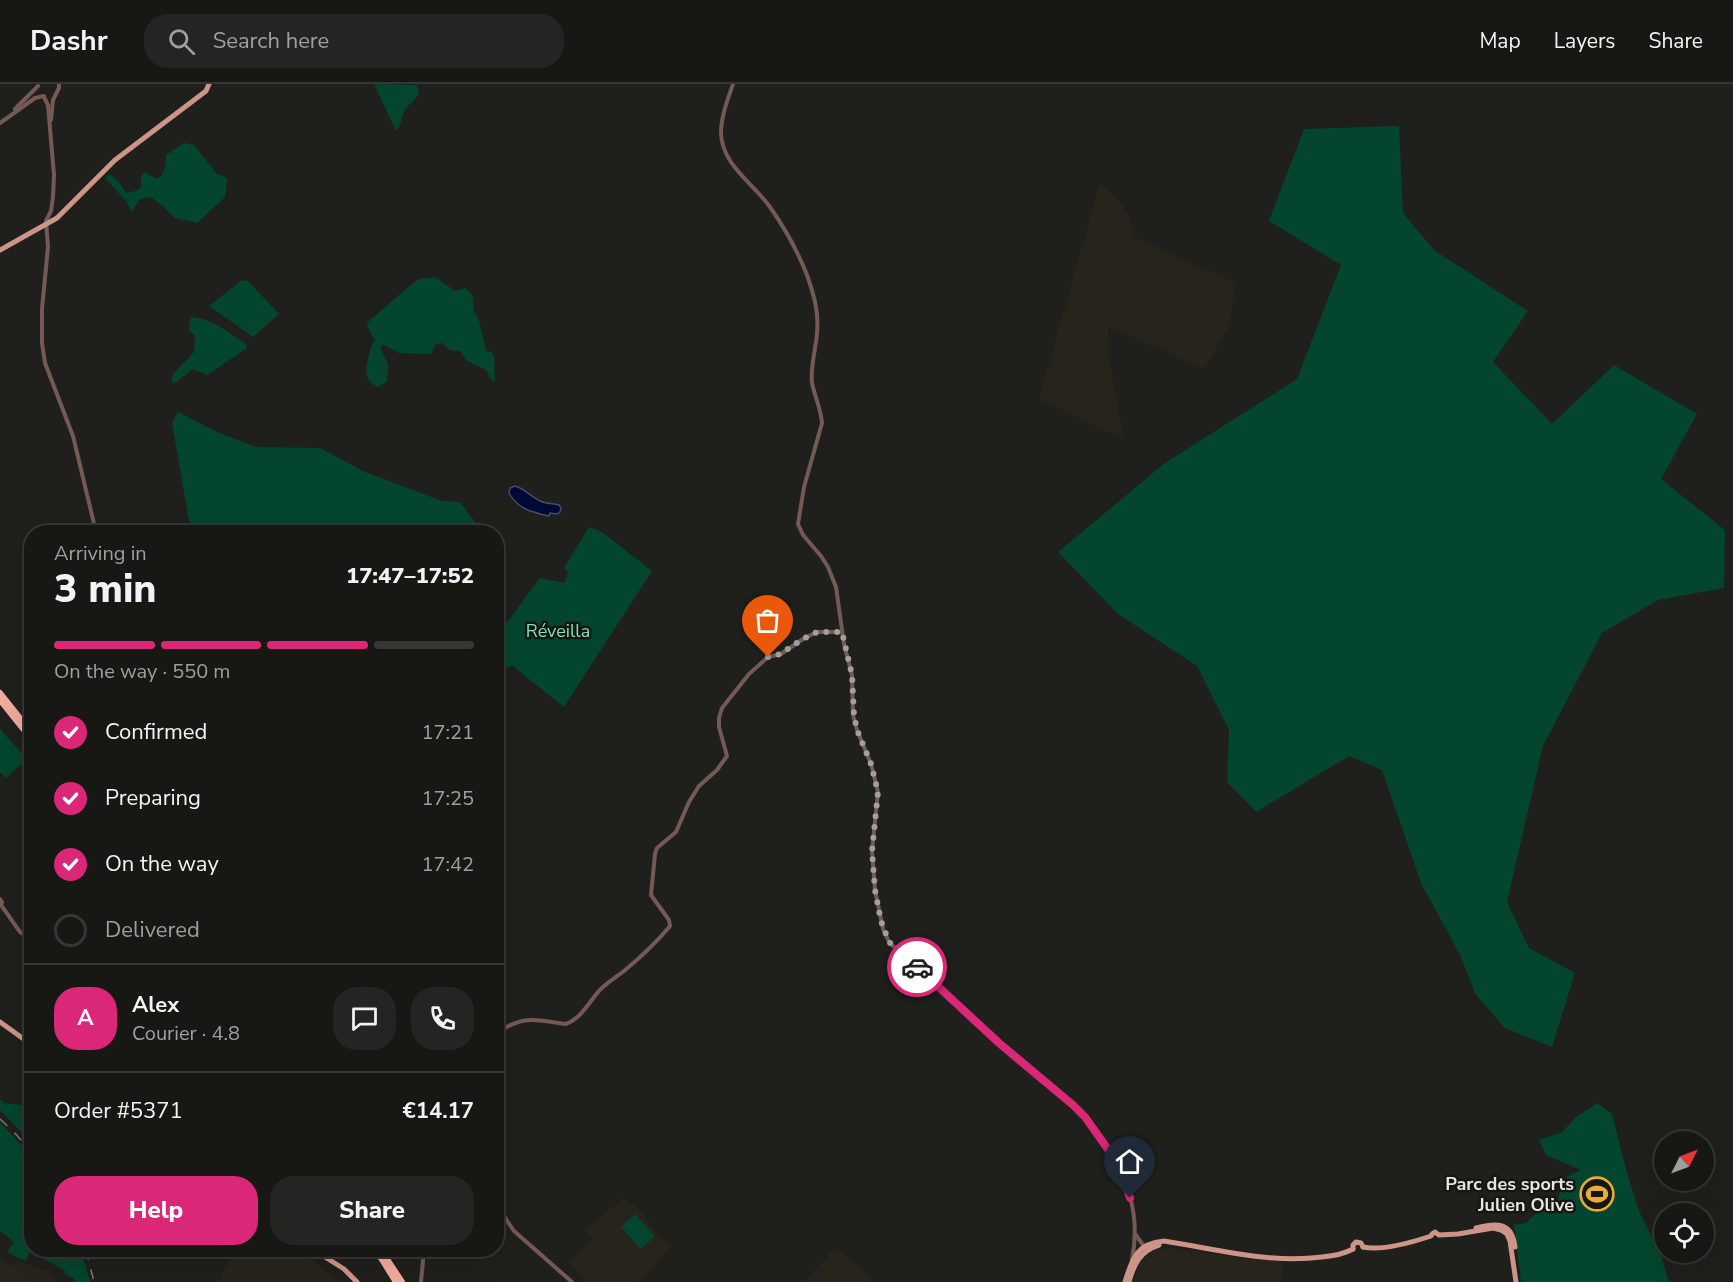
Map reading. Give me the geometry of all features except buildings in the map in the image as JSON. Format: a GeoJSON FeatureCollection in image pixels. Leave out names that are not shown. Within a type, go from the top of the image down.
{"type":"FeatureCollection","features":[{"type":"Feature","properties":{"kind":"highway"},"geometry":{"type":"LineString","coordinates":[[0,693],[24,723]]}},
{"type":"Feature","properties":{"kind":"highway"},"geometry":{"type":"LineString","coordinates":[[0,700],[24,730]]}},
{"type":"Feature","properties":{"kind":"highway"},"geometry":{"type":"LineString","coordinates":[[384,1257],[396,1282]]}},
{"type":"Feature","properties":{"kind":"highway"},"geometry":{"type":"LineString","coordinates":[[385,1257],[402,1282]]}},
{"type":"Feature","properties":{"kind":"main road"},"geometry":{"type":"LineString","coordinates":[[0,250],[46,225],[66,210],[115,160],[206,91],[209,84]]}},
{"type":"Feature","properties":{"kind":"main road"},"geometry":{"type":"LineString","coordinates":[[0,1022],[24,1039]]}},
{"type":"Feature","properties":{"kind":"main road"},"geometry":{"type":"LineString","coordinates":[[1128,1281],[1131,1261],[1144,1248],[1158,1242],[1275,1259],[1314,1258],[1344,1253],[1353,1249],[1359,1252],[1363,1246],[1374,1248],[1431,1236],[1435,1232],[1442,1235],[1490,1224],[1507,1228],[1514,1240],[1516,1282]]}},
{"type":"Feature","properties":{"kind":"main road"},"geometry":{"type":"LineString","coordinates":[[1128,1281],[1139,1257],[1150,1248],[1175,1243]]}},
{"type":"Feature","properties":{"kind":"main road"},"geometry":{"type":"LineString","coordinates":[[326,1257],[344,1269],[357,1282]]}},
{"type":"Feature","properties":{"kind":"street"},"geometry":{"type":"LineString","coordinates":[[50,127],[53,99],[59,86],[65,84]]}},
{"type":"Feature","properties":{"kind":"street"},"geometry":{"type":"LineString","coordinates":[[734,84],[721,132],[726,153],[733,166],[766,201],[779,221],[806,273],[817,307],[812,381],[822,414],[822,423],[804,487],[798,524],[803,536],[821,556],[836,586],[842,632],[852,675],[857,730],[871,764],[878,792],[872,851],[875,890],[883,929],[894,948],[1003,1047],[1085,1117],[1121,1171],[1130,1198],[1136,1234],[1131,1261]]}},
{"type":"Feature","properties":{"kind":"street"},"geometry":{"type":"LineString","coordinates":[[38,85],[48,105],[54,175],[51,211],[45,221],[48,247],[42,309],[42,343],[45,363],[73,436],[94,525]]}},
{"type":"Feature","properties":{"kind":"street"},"geometry":{"type":"LineString","coordinates":[[11,114],[38,85]]}},
{"type":"Feature","properties":{"kind":"street"},"geometry":{"type":"LineString","coordinates":[[0,123],[35,98],[55,95]]}},
{"type":"Feature","properties":{"kind":"street"},"geometry":{"type":"LineString","coordinates":[[504,1029],[529,1019],[566,1024],[571,1022],[599,991],[646,953],[667,930],[670,926],[669,921],[651,895],[655,854],[662,843],[676,832],[699,786],[717,770],[727,756],[719,727],[722,708],[749,674],[768,657],[780,654],[817,632],[842,632]]}},
{"type":"Feature","properties":{"kind":"street"},"geometry":{"type":"LineString","coordinates":[[0,899],[2,901],[0,905],[24,935]]}},
{"type":"Feature","properties":{"kind":"street"},"geometry":{"type":"LineString","coordinates":[[504,1216],[514,1231],[572,1282]]}},
{"type":"Feature","properties":{"kind":"street"},"geometry":{"type":"LineString","coordinates":[[1136,1234],[1144,1248]]}},
{"type":"Feature","properties":{"kind":"street"},"geometry":{"type":"LineString","coordinates":[[1135,1243],[1144,1248]]}},
{"type":"Feature","properties":{"kind":"street"},"geometry":{"type":"LineString","coordinates":[[1128,1281],[1134,1262],[1144,1248],[1162,1244]]}},
{"type":"Feature","properties":{"kind":"street"},"geometry":{"type":"LineString","coordinates":[[421,1282],[423,1257]]}},
{"type":"Feature","properties":{"kind":"shaded area"},"geometry":{"type":"Polygon","coordinates":[[[1100,184],[1122,204],[1130,218],[1135,237],[1236,283],[1228,329],[1204,369],[1108,326],[1109,359],[1124,439],[1039,399],[1100,184]]]}},
{"type":"Feature","properties":{"kind":"shaded area"},"geometry":{"type":"Polygon","coordinates":[[[624,1198],[629,1204],[634,1203],[660,1237],[672,1246],[639,1282],[583,1282],[569,1262],[592,1239],[586,1229],[624,1198]]]}},
{"type":"Feature","properties":{"kind":"shaded area"},"geometry":{"type":"Polygon","coordinates":[[[835,1248],[873,1278],[869,1282],[805,1282],[835,1248]]]}},
{"type":"Feature","properties":{"kind":"shaded area"},"geometry":{"type":"Polygon","coordinates":[[[1168,1248],[1284,1262],[1281,1282],[1133,1282],[1139,1264],[1145,1257],[1152,1251],[1168,1248]]]}},
{"type":"Feature","properties":{"kind":"shaded area"},"geometry":{"type":"Polygon","coordinates":[[[229,1257],[308,1257],[340,1282],[219,1282],[229,1257]]]}},
{"type":"Feature","properties":{"kind":"shaded area"},"geometry":{"type":"Polygon","coordinates":[[[0,1259],[11,1266],[17,1261],[47,1271],[52,1274],[56,1282],[0,1282],[0,1259]]]}},
{"type":"Feature","properties":{"kind":"green space"},"geometry":{"type":"Polygon","coordinates":[[[374,84],[417,85],[419,94],[404,111],[396,131],[374,84]]]}},
{"type":"Feature","properties":{"kind":"green space"},"geometry":{"type":"Polygon","coordinates":[[[1399,126],[1403,213],[1434,250],[1528,311],[1493,362],[1552,424],[1614,365],[1697,414],[1661,479],[1725,530],[1724,588],[1658,600],[1602,633],[1543,746],[1507,902],[1529,948],[1575,973],[1552,1047],[1505,1028],[1476,995],[1460,955],[1421,883],[1382,770],[1349,756],[1256,812],[1227,782],[1229,730],[1197,666],[1118,614],[1058,552],[1165,463],[1297,379],[1341,265],[1269,221],[1304,129],[1399,126]]]}},
{"type":"Feature","properties":{"kind":"green space"},"geometry":{"type":"Polygon","coordinates":[[[184,143],[194,145],[217,174],[227,178],[224,198],[197,223],[175,218],[151,197],[140,199],[131,212],[127,202],[105,178],[109,174],[112,176],[126,193],[136,191],[141,187],[141,176],[144,172],[157,179],[160,177],[166,155],[184,143]]]}},
{"type":"Feature","properties":{"kind":"green space"},"geometry":{"type":"Polygon","coordinates":[[[435,277],[455,291],[465,288],[473,296],[474,311],[479,320],[486,351],[492,352],[494,357],[495,382],[486,370],[466,360],[460,351],[450,350],[442,343],[436,344],[431,354],[399,353],[384,345],[380,347],[388,366],[387,381],[378,387],[368,379],[366,372],[370,350],[375,341],[367,326],[368,322],[419,279],[435,277]]]}},
{"type":"Feature","properties":{"kind":"green space"},"geometry":{"type":"Polygon","coordinates":[[[242,280],[248,281],[279,314],[253,337],[209,306],[242,280]]]}},
{"type":"Feature","properties":{"kind":"green space"},"geometry":{"type":"Polygon","coordinates":[[[190,317],[219,326],[246,344],[247,348],[207,375],[193,369],[175,383],[171,381],[173,374],[194,352],[195,336],[189,330],[190,317]]]}},
{"type":"Feature","properties":{"kind":"green space"},"geometry":{"type":"Polygon","coordinates":[[[178,412],[219,433],[256,447],[320,448],[365,472],[442,501],[460,502],[478,525],[190,525],[172,423],[178,412]]]}},
{"type":"Feature","properties":{"kind":"green space","name":"Réveilla"},"geometry":{"type":"Polygon","coordinates":[[[589,527],[602,532],[652,571],[564,707],[515,666],[504,668],[504,626],[540,578],[565,583],[568,572],[564,568],[589,527]]]}},
{"type":"Feature","properties":{"kind":"green space"},"geometry":{"type":"Polygon","coordinates":[[[0,729],[24,756],[24,762],[6,778],[0,772],[0,729]]]}},
{"type":"Feature","properties":{"kind":"green space"},"geometry":{"type":"Polygon","coordinates":[[[0,1099],[4,1103],[24,1105],[24,1135],[0,1110],[0,1099]]]}},
{"type":"Feature","properties":{"kind":"green space","name":"Parc des sports Julien Olive"},"geometry":{"type":"Polygon","coordinates":[[[1597,1103],[1612,1114],[1639,1211],[1654,1241],[1654,1263],[1663,1263],[1669,1282],[1521,1282],[1514,1225],[1526,1223],[1534,1215],[1558,1200],[1567,1177],[1581,1170],[1546,1155],[1539,1140],[1562,1132],[1576,1117],[1597,1103]]]}},
{"type":"Feature","properties":{"kind":"green space"},"geometry":{"type":"Polygon","coordinates":[[[0,1122],[24,1148],[24,1257],[27,1257],[25,1261],[7,1252],[14,1242],[0,1231],[0,1122]]]}},
{"type":"Feature","properties":{"kind":"green space"},"geometry":{"type":"Polygon","coordinates":[[[635,1214],[655,1236],[641,1249],[621,1227],[635,1214]]]}},
{"type":"Feature","properties":{"kind":"green space"},"geometry":{"type":"Polygon","coordinates":[[[41,1257],[83,1257],[90,1282],[75,1282],[64,1273],[65,1271],[41,1257]]]}},
{"type":"Feature","properties":{"kind":"water"},"geometry":{"type":"Polygon","coordinates":[[[515,486],[540,501],[559,505],[560,512],[550,513],[549,516],[521,506],[509,493],[510,488],[515,486]]]}},
{"type":"Feature","properties":{"kind":"railway"},"geometry":{"type":"LineString","coordinates":[[0,1119],[24,1143]]}},
{"type":"Feature","properties":{"kind":"railway"},"geometry":{"type":"LineString","coordinates":[[88,1257],[94,1282]]}},
{"type":"Feature","properties":{"kind":"way so far"},"geometry":{"type":"LineString","coordinates":[[768,657],[780,654],[817,632],[842,632],[852,675],[851,690],[857,730],[871,764],[878,792],[872,851],[875,890],[881,921],[889,942],[917,967]]}},
{"type":"Feature","properties":{"kind":"place","name":"Parc des sports Julien Olive"},"geometry":{"type":"Point","coordinates":[1597,1194]}},
{"type":"Feature","properties":{"kind":"route"},"geometry":{"type":"LineString","coordinates":[[917,967],[1029,1070],[1085,1117],[1121,1171],[1130,1198]]}}]}
